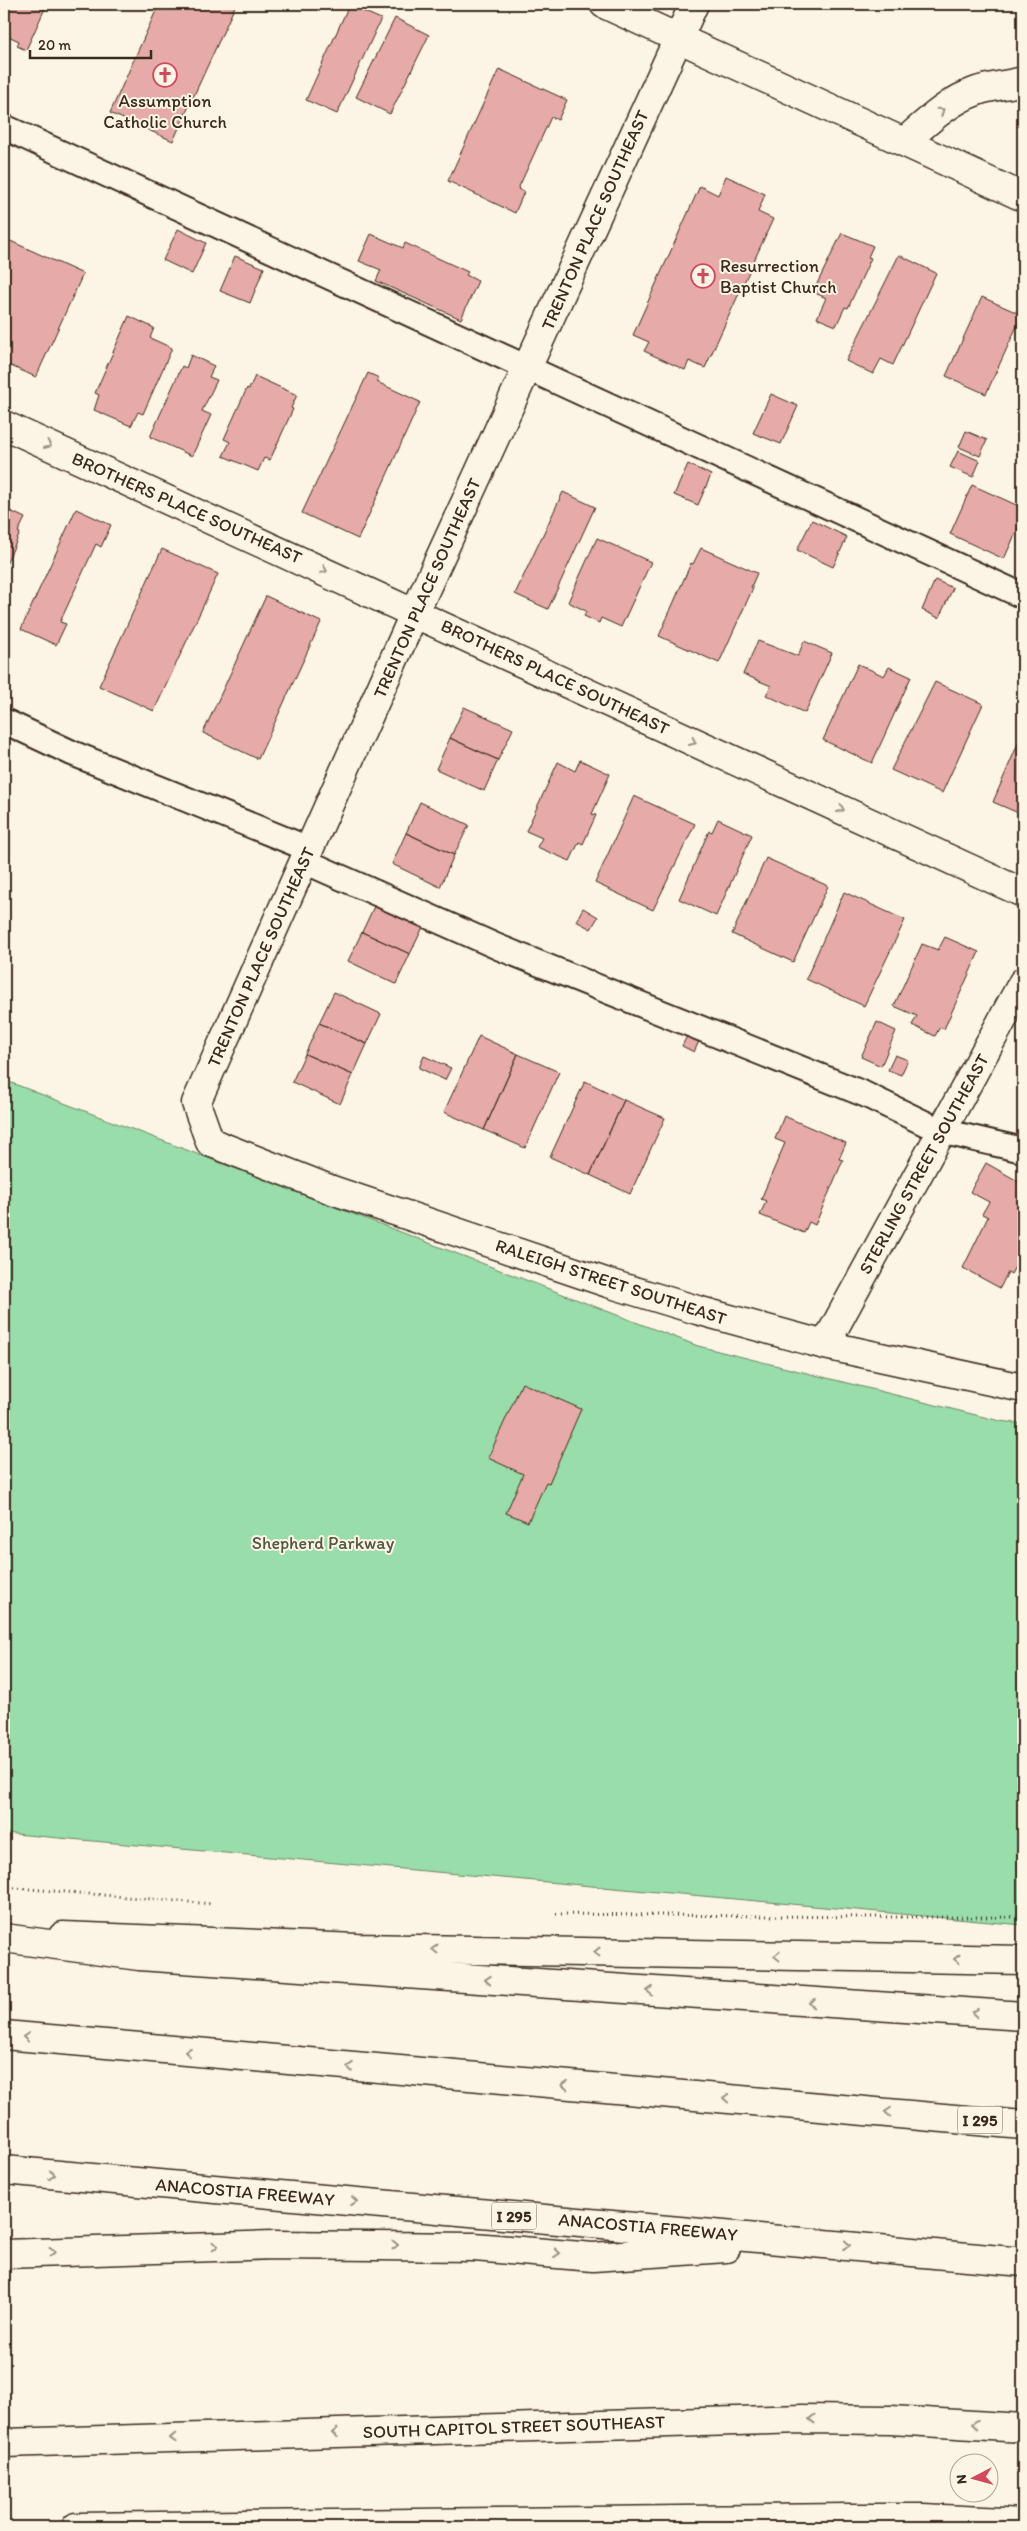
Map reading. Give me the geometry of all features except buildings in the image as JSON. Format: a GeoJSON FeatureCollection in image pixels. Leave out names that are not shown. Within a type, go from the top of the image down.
{"type":"FeatureCollection","features":[{"type":"Feature","properties":{"kind":"main road"},"geometry":{"type":"LineString","coordinates":[[604,4],[1023,197]]}},
{"type":"Feature","properties":{"kind":"main road","name":"TRENTON PLACE SOUTHEAST"},"geometry":{"type":"LineString","coordinates":[[210,1142],[196,1103],[415,612],[694,4]]}},
{"type":"Feature","properties":{"kind":"main road"},"geometry":{"type":"LineString","coordinates":[[904,142],[938,112],[959,100],[977,91],[1023,81]]}},
{"type":"Feature","properties":{"kind":"main road","name":"BROTHERS PLACE SOUTHEAST"},"geometry":{"type":"LineString","coordinates":[[4,425],[415,612],[1023,893]]}},
{"type":"Feature","properties":{"kind":"main road","name":"STERLING STREET SOUTHEAST"},"geometry":{"type":"LineString","coordinates":[[825,1346],[1023,982]]}},
{"type":"Feature","properties":{"kind":"main road","name":"RALEIGH STREET SOUTHEAST"},"geometry":{"type":"LineString","coordinates":[[210,1142],[332,1190],[608,1283],[825,1346],[1023,1388]]}},
{"type":"Feature","properties":{"kind":"main road"},"geometry":{"type":"LineString","coordinates":[[4,1936],[142,1938],[357,1948],[1023,1960]]}},
{"type":"Feature","properties":{"kind":"main road"},"geometry":{"type":"LineString","coordinates":[[4,1936],[139,1956],[1023,2016]]}},
{"type":"Feature","properties":{"kind":"main road","name":"I 295"},"geometry":{"type":"LineString","coordinates":[[4,2035],[1023,2125]]}},
{"type":"Feature","properties":{"kind":"main road"},"geometry":{"type":"LineString","coordinates":[[937,2116],[1023,2112]]}},
{"type":"Feature","properties":{"kind":"main road","name":"ANACOSTIA FREEWAY"},"geometry":{"type":"LineString","coordinates":[[4,2170],[1023,2262]]}},
{"type":"Feature","properties":{"kind":"main road"},"geometry":{"type":"LineString","coordinates":[[4,2254],[228,2245],[382,2244],[474,2247],[593,2256],[817,2242]]}},
{"type":"Feature","properties":{"kind":"main road","name":"SOUTH CAPITOL STREET SOUTHEAST"},"geometry":{"type":"LineString","coordinates":[[4,2443],[802,2419],[909,2421],[1023,2428]]}},
{"type":"Feature","properties":{"kind":"main road"},"geometry":{"type":"LineString","coordinates":[[76,2527],[848,2518],[923,2518],[1023,2523]]}},
{"type":"Feature","properties":{"kind":"lane"},"geometry":{"type":"LineString","coordinates":[[4,127],[1023,596]]}},
{"type":"Feature","properties":{"kind":"lane"},"geometry":{"type":"LineString","coordinates":[[4,721],[72,753],[306,855],[498,946],[864,1094],[942,1131],[1023,1150]]}},
{"type":"Feature","properties":{"kind":"path"},"geometry":{"type":"LineString","coordinates":[[4,1887],[216,1904]]}},
{"type":"Feature","properties":{"kind":"path"},"geometry":{"type":"LineString","coordinates":[[546,1914],[867,1918],[1023,1917]]}},
{"type":"Feature","properties":{"kind":"green space","name":"Shepherd Parkway"},"geometry":{"type":"Polygon","coordinates":[[[4,1080],[698,1346],[1000,1421],[1023,1424],[1023,1925],[4,1833],[4,1080]]]}},
{"type":"Feature","properties":{"kind":"place","name":"Assumption Catholic Church"},"geometry":{"type":"Point","coordinates":[165,75]}},
{"type":"Feature","properties":{"kind":"place","name":"Resurrection Baptist Church"},"geometry":{"type":"Point","coordinates":[703,276]}}]}
